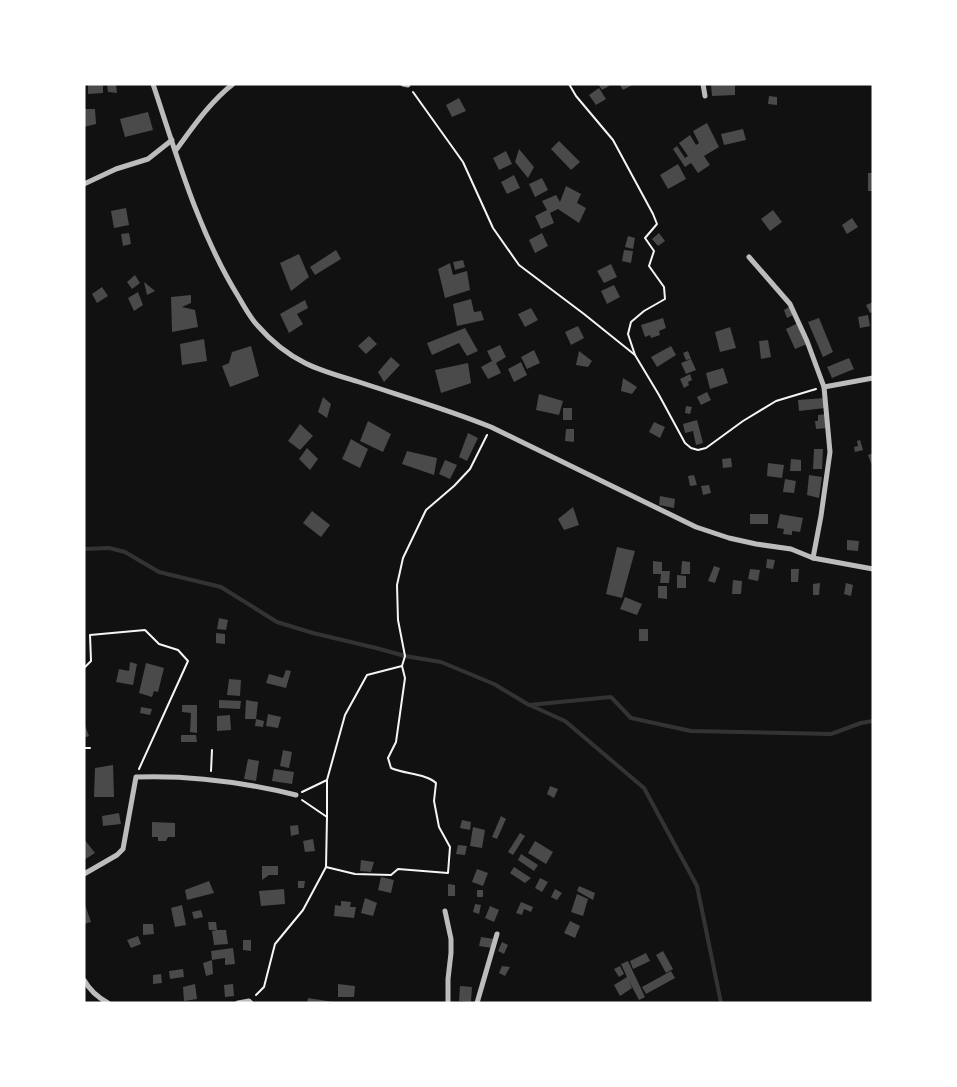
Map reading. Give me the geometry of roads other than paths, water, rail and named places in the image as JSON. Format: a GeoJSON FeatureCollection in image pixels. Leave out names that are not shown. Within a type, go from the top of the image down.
{"type":"FeatureCollection","features":[{"type":"Feature","properties":{"kind":"street"},"geometry":{"type":"LineString","coordinates":[[153,84],[211,246],[226,276],[257,325],[277,345],[322,370],[460,414],[491,427],[696,527],[738,540],[791,549],[813,558],[873,569]]}},
{"type":"Feature","properties":{"kind":"street"},"geometry":{"type":"LineString","coordinates":[[176,150],[199,119],[233,84]]}},
{"type":"Feature","properties":{"kind":"street"},"geometry":{"type":"LineString","coordinates":[[703,84],[705,96]]}},
{"type":"Feature","properties":{"kind":"street"},"geometry":{"type":"LineString","coordinates":[[84,184],[116,169],[148,159],[172,140]]}},
{"type":"Feature","properties":{"kind":"street"},"geometry":{"type":"LineString","coordinates":[[749,257],[790,304],[824,387],[830,452],[813,558]]}},
{"type":"Feature","properties":{"kind":"street"},"geometry":{"type":"LineString","coordinates":[[824,387],[873,378]]}},
{"type":"Feature","properties":{"kind":"street"},"geometry":{"type":"LineString","coordinates":[[84,874],[117,855],[123,849],[136,777],[210,780],[262,787],[296,795]]}},
{"type":"Feature","properties":{"kind":"street"},"geometry":{"type":"LineString","coordinates":[[446,911],[452,953],[448,980],[448,1003]]}},
{"type":"Feature","properties":{"kind":"street"},"geometry":{"type":"LineString","coordinates":[[477,1003],[496,934]]}},
{"type":"Feature","properties":{"kind":"street"},"geometry":{"type":"LineString","coordinates":[[84,980],[102,1000],[108,1003]]}},
{"type":"Feature","properties":{"kind":"street"},"geometry":{"type":"LineString","coordinates":[[238,1003],[250,1002]]}},
{"type":"Feature","properties":{"kind":"waterway"},"geometry":{"type":"LineString","coordinates":[[84,549],[109,548],[125,552],[159,572],[221,587],[277,622],[405,656],[441,662],[494,684],[529,705],[611,697],[631,718],[691,731],[831,734],[873,721]]}},
{"type":"Feature","properties":{"kind":"waterway"},"geometry":{"type":"LineString","coordinates":[[532,706],[565,721],[644,788],[697,886],[721,1003]]}}]}
